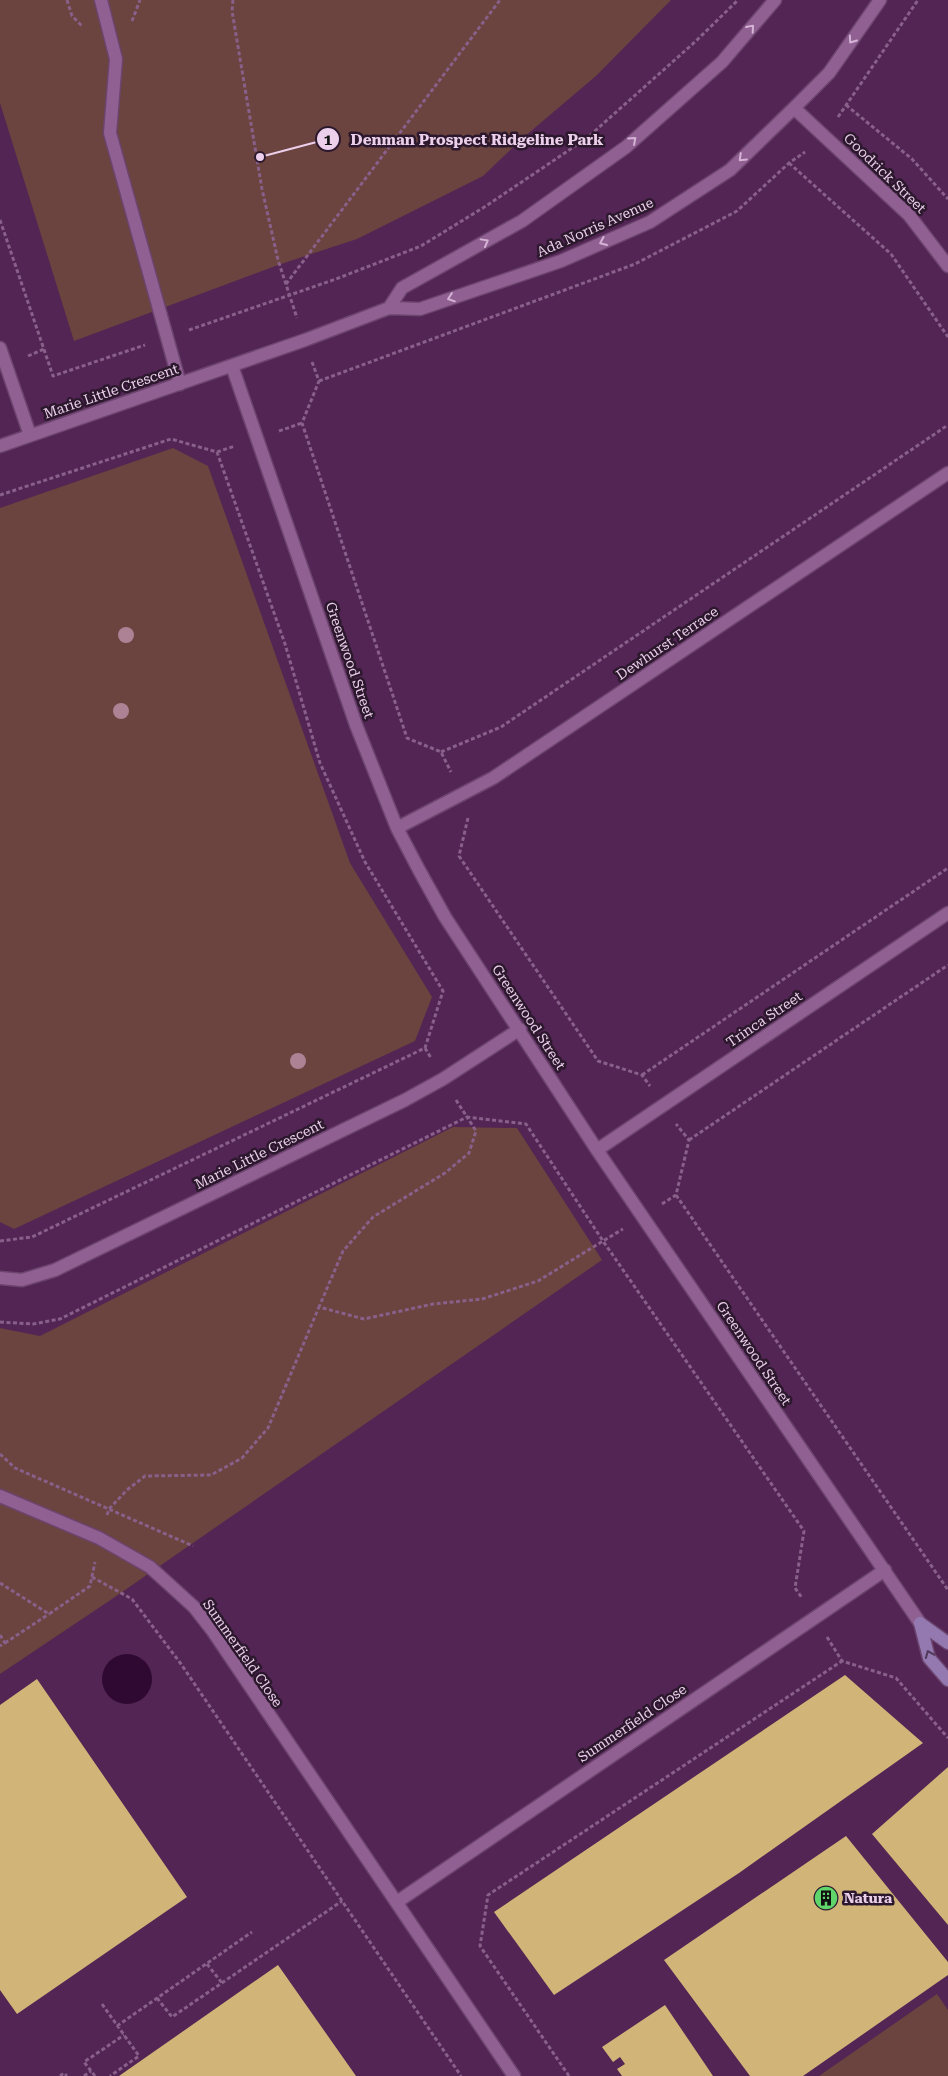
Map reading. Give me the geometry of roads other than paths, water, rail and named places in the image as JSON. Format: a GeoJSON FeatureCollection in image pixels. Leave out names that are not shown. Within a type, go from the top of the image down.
{"type":"FeatureCollection","features":[{"type":"Feature","properties":{"kind":"street"},"geometry":{"type":"LineString","coordinates":[[101,0],[116,59],[110,133],[180,384]]}},
{"type":"Feature","properties":{"kind":"street"},"geometry":{"type":"LineString","coordinates":[[389,308],[402,288],[522,221],[626,147],[722,62],[775,0]]}},
{"type":"Feature","properties":{"kind":"street","name":"Ada Norris Avenue"},"geometry":{"type":"LineString","coordinates":[[232,366],[389,308],[420,309],[561,260],[650,222],[730,170],[829,73],[880,0]]}},
{"type":"Feature","properties":{"kind":"street","name":"Goodrick Street"},"geometry":{"type":"LineString","coordinates":[[794,108],[909,215],[948,266]]}},
{"type":"Feature","properties":{"kind":"street"},"geometry":{"type":"LineString","coordinates":[[0,348],[30,435]]}},
{"type":"Feature","properties":{"kind":"street","name":"Marie Little Crescent"},"geometry":{"type":"LineString","coordinates":[[0,446],[232,366]]}},
{"type":"Feature","properties":{"kind":"street","name":"Greenwood Street"},"geometry":{"type":"LineString","coordinates":[[232,366],[356,725],[397,828],[445,917],[520,1029],[597,1150],[920,1623],[929,1658],[948,1680]]}},
{"type":"Feature","properties":{"kind":"street","name":"Dewhurst Terrace"},"geometry":{"type":"LineString","coordinates":[[397,828],[493,778],[948,473]]}},
{"type":"Feature","properties":{"kind":"street","name":"Trinca Street"},"geometry":{"type":"LineString","coordinates":[[597,1150],[948,913]]}},
{"type":"Feature","properties":{"kind":"street","name":"Marie Little Crescent"},"geometry":{"type":"LineString","coordinates":[[0,1278],[22,1280],[56,1270],[443,1079],[520,1029]]}},
{"type":"Feature","properties":{"kind":"street","name":"Summerfield Close"},"geometry":{"type":"LineString","coordinates":[[0,1496],[99,1538],[150,1567],[194,1607],[212,1630],[514,2076]]}},
{"type":"Feature","properties":{"kind":"street","name":"Summerfield Close"},"geometry":{"type":"LineString","coordinates":[[396,1902],[884,1570]]}},
{"type":"Feature","properties":{"kind":"street","name":"Greenwood Street"},"geometry":{"type":"LineString","coordinates":[[920,1623],[948,1643]]}},
{"type":"Feature","properties":{"kind":"place","name":"Denman Prospect Ridgeline Park"},"geometry":{"type":"Point","coordinates":[260,157]}},
{"type":"Feature","properties":{"kind":"place","name":"Natura"},"geometry":{"type":"Point","coordinates":[826,1898]}}]}
